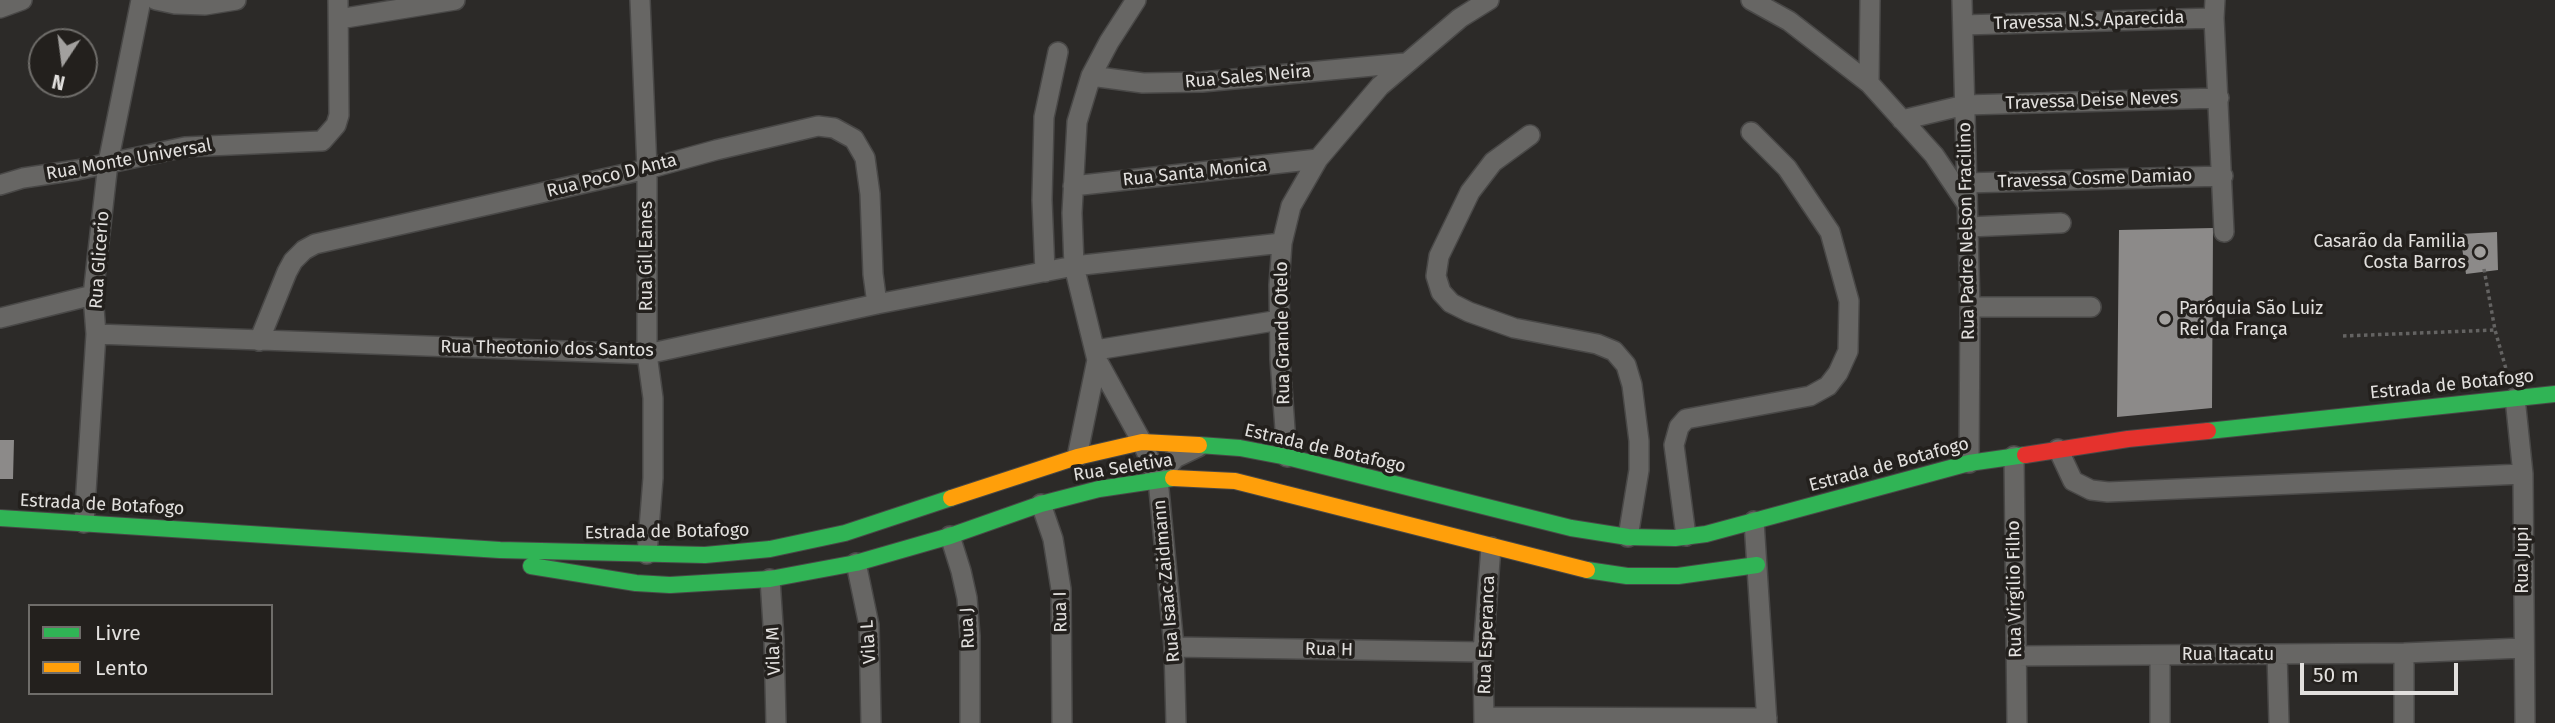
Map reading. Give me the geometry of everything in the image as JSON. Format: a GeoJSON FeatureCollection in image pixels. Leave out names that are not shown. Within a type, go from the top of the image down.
{"type":"FeatureCollection","features":[{"type":"Feature","properties":{"kind":"main road","name":"Estrada de Botafogo"},"geometry":{"type":"LineString","coordinates":[[0,519],[500,550],[705,555],[770,549],[845,533],[1077,457],[1142,442],[1240,448],[1287,457],[1493,510],[1628,537],[1686,536],[1706,534],[1969,463],[2128,439],[2555,394]]}},
{"type":"Feature","properties":{"kind":"main road","name":"Rua Seletiva"},"geometry":{"type":"LineString","coordinates":[[500,550],[526,565],[636,583],[670,585],[770,579],[856,563],[950,536],[1041,504],[1099,489],[1158,479],[1235,481],[1491,547],[1587,570],[1627,576],[1678,576],[1757,565]]}},
{"type":"Feature","properties":{"kind":"street"},"geometry":{"type":"LineString","coordinates":[[0,8],[22,0]]}},
{"type":"Feature","properties":{"kind":"street","name":"Rua Glicerio"},"geometry":{"type":"LineString","coordinates":[[84,523],[96,334],[93,295],[108,163],[141,0]]}},
{"type":"Feature","properties":{"kind":"street"},"geometry":{"type":"LineString","coordinates":[[156,0],[205,5],[236,0]]}},
{"type":"Feature","properties":{"kind":"street"},"geometry":{"type":"LineString","coordinates":[[339,10],[456,0]]}},
{"type":"Feature","properties":{"kind":"street","name":"Rua Gil Eanes"},"geometry":{"type":"LineString","coordinates":[[639,0],[647,169],[647,354],[653,398],[653,478],[647,554]]}},
{"type":"Feature","properties":{"kind":"street"},"geometry":{"type":"LineString","coordinates":[[1077,457],[1096,355],[1074,266],[1073,186],[1077,122],[1091,76],[1109,42],[1136,0],[1143,0]]}},
{"type":"Feature","properties":{"kind":"street","name":"Rua Grande Otelo"},"geometry":{"type":"LineString","coordinates":[[1287,457],[1280,320],[1282,243],[1291,206],[1318,159],[1380,86],[1461,9],[1489,0]]}},
{"type":"Feature","properties":{"kind":"street"},"geometry":{"type":"LineString","coordinates":[[1751,0],[1789,21],[1868,83],[1934,155],[1967,205]]}},
{"type":"Feature","properties":{"kind":"street"},"geometry":{"type":"LineString","coordinates":[[1789,0],[1789,21]]}},
{"type":"Feature","properties":{"kind":"street"},"geometry":{"type":"LineString","coordinates":[[1868,83],[1870,0]]}},
{"type":"Feature","properties":{"kind":"street","name":"Rua Padre Nelson Fracilino"},"geometry":{"type":"LineString","coordinates":[[1962,0],[1970,307],[1969,463]]}},
{"type":"Feature","properties":{"kind":"street"},"geometry":{"type":"LineString","coordinates":[[2215,9],[2224,232]]}},
{"type":"Feature","properties":{"kind":"street","name":"Travessa N.S. Aparecida"},"geometry":{"type":"LineString","coordinates":[[1963,25],[2215,9]]}},
{"type":"Feature","properties":{"kind":"street","name":"Rua Monte Universal"},"geometry":{"type":"LineString","coordinates":[[0,185],[23,178],[185,147],[322,141],[336,125],[339,103],[339,10]]}},
{"type":"Feature","properties":{"kind":"street"},"geometry":{"type":"LineString","coordinates":[[1045,272],[1042,178],[1044,117],[1058,52]]}},
{"type":"Feature","properties":{"kind":"street","name":"Rua Sales Neira"},"geometry":{"type":"LineString","coordinates":[[1091,76],[1143,83],[1202,82],[1405,63]]}},
{"type":"Feature","properties":{"kind":"street","name":"Travessa Deise Neves"},"geometry":{"type":"LineString","coordinates":[[1902,120],[1965,105],[2218,98]]}},
{"type":"Feature","properties":{"kind":"street","name":"Rua Poco D Anta"},"geometry":{"type":"LineString","coordinates":[[259,341],[293,261],[304,250],[316,244],[647,169],[800,129],[826,127],[835,128],[854,139],[865,158],[877,304]]}},
{"type":"Feature","properties":{"kind":"street"},"geometry":{"type":"LineString","coordinates":[[1686,536],[1674,445],[1679,427],[1686,419],[1810,396],[1828,386],[1838,373],[1848,351],[1849,301],[1830,232],[1787,168],[1751,132]]}},
{"type":"Feature","properties":{"kind":"street"},"geometry":{"type":"LineString","coordinates":[[1530,135],[1493,162],[1470,192],[1439,256],[1436,276],[1441,292],[1451,303],[1469,312],[1514,328],[1597,344],[1614,351],[1626,365],[1632,385],[1639,441],[1639,470],[1628,537]]}},
{"type":"Feature","properties":{"kind":"street","name":"Rua Santa Monica"},"geometry":{"type":"LineString","coordinates":[[1073,186],[1318,159]]}},
{"type":"Feature","properties":{"kind":"street","name":"Travessa Cosme Damiao"},"geometry":{"type":"LineString","coordinates":[[1966,183],[2223,176]]}},
{"type":"Feature","properties":{"kind":"street"},"geometry":{"type":"LineString","coordinates":[[1968,227],[2060,223]]}},
{"type":"Feature","properties":{"kind":"street","name":"Rua Theotonio dos Santos"},"geometry":{"type":"LineString","coordinates":[[96,334],[647,354],[877,304],[1074,266],[1282,243]]}},
{"type":"Feature","properties":{"kind":"street"},"geometry":{"type":"LineString","coordinates":[[0,318],[93,295]]}},
{"type":"Feature","properties":{"kind":"street"},"geometry":{"type":"LineString","coordinates":[[1970,307],[2091,307]]}},
{"type":"Feature","properties":{"kind":"street"},"geometry":{"type":"LineString","coordinates":[[1096,355],[1280,320]]}},
{"type":"Feature","properties":{"kind":"street","name":"Rua Isaac Zaidmann"},"geometry":{"type":"LineString","coordinates":[[1096,355],[1142,442],[1158,479],[1174,647],[1176,723]]}},
{"type":"Feature","properties":{"kind":"street","name":"Rua Jupi"},"geometry":{"type":"LineString","coordinates":[[2515,398],[2523,474],[2525,723]]}},
{"type":"Feature","properties":{"kind":"street"},"geometry":{"type":"LineString","coordinates":[[1158,479],[1174,458],[1202,446]]}},
{"type":"Feature","properties":{"kind":"street"},"geometry":{"type":"LineString","coordinates":[[2058,449],[2073,481],[2091,490],[2108,492],[2523,474]]}},
{"type":"Feature","properties":{"kind":"street","name":"Rua Virgílio Filho"},"geometry":{"type":"LineString","coordinates":[[2014,456],[2017,723]]}},
{"type":"Feature","properties":{"kind":"street","name":"Rua I"},"geometry":{"type":"LineString","coordinates":[[1041,504],[1052,539],[1061,589],[1062,723]]}},
{"type":"Feature","properties":{"kind":"street"},"geometry":{"type":"LineString","coordinates":[[1484,720],[1767,720],[1754,521]]}},
{"type":"Feature","properties":{"kind":"street","name":"Rua J"},"geometry":{"type":"LineString","coordinates":[[950,536],[967,598],[970,723]]}},
{"type":"Feature","properties":{"kind":"street","name":"Rua Esperanca"},"geometry":{"type":"LineString","coordinates":[[1484,720],[1483,652],[1491,547]]}},
{"type":"Feature","properties":{"kind":"street","name":"Vila L"},"geometry":{"type":"LineString","coordinates":[[856,563],[869,625],[871,723]]}},
{"type":"Feature","properties":{"kind":"street","name":"Vila M"},"geometry":{"type":"LineString","coordinates":[[770,579],[776,723]]}},
{"type":"Feature","properties":{"kind":"street","name":"Rua H"},"geometry":{"type":"LineString","coordinates":[[1174,647],[1483,652]]}},
{"type":"Feature","properties":{"kind":"street","name":"Rua Itacatu"},"geometry":{"type":"LineString","coordinates":[[2016,656],[2404,653],[2523,648]]}},
{"type":"Feature","properties":{"kind":"street"},"geometry":{"type":"LineString","coordinates":[[2404,653],[2404,723]]}},
{"type":"Feature","properties":{"kind":"street"},"geometry":{"type":"LineString","coordinates":[[2277,654],[2279,723]]}},
{"type":"Feature","properties":{"kind":"street"},"geometry":{"type":"LineString","coordinates":[[2160,655],[2160,723]]}},
{"type":"Feature","properties":{"kind":"path"},"geometry":{"type":"LineString","coordinates":[[2484,269],[2495,330],[2515,398]]}},
{"type":"Feature","properties":{"kind":"path"},"geometry":{"type":"LineString","coordinates":[[2343,336],[2495,330]]}},
{"type":"Feature","properties":{"kind":"building","name":"Paróquia São Luiz Rei da França"},"geometry":{"type":"Polygon","coordinates":[[[2213,228],[2212,408],[2117,417],[2119,230],[2213,228]]]}},
{"type":"Feature","properties":{"kind":"building","name":"Casarão da Familia Costa Barros"},"geometry":{"type":"Polygon","coordinates":[[[2497,232],[2498,270],[2466,274],[2460,234],[2497,232]]]}},
{"type":"Feature","properties":{"kind":"building"},"geometry":{"type":"Polygon","coordinates":[[[0,440],[14,440],[13,479],[0,479],[0,440]]]}},
{"type":"Feature","properties":{"kind":"traffic: fast"},"geometry":{"type":"LineString","coordinates":[[2208,431],[2555,394]]}},
{"type":"Feature","properties":{"kind":"traffic: fast"},"geometry":{"type":"LineString","coordinates":[[1199,445],[1240,448],[1287,457],[1571,528],[1628,537],[1675,538],[1706,534],[1969,463],[2025,455]]}},
{"type":"Feature","properties":{"kind":"traffic: fast"},"geometry":{"type":"LineString","coordinates":[[531,566],[636,583],[670,585],[770,579],[856,563],[950,536],[1041,504],[1099,489],[1173,478]]}},
{"type":"Feature","properties":{"kind":"traffic: fast"},"geometry":{"type":"LineString","coordinates":[[0,518],[500,550],[705,555],[770,549],[845,533],[951,498]]}},
{"type":"Feature","properties":{"kind":"traffic: fast"},"geometry":{"type":"LineString","coordinates":[[1587,570],[1627,576],[1678,576],[1757,565]]}},
{"type":"Feature","properties":{"kind":"traffic: slow"},"geometry":{"type":"LineString","coordinates":[[951,498],[1077,457],[1142,442],[1199,445]]}},
{"type":"Feature","properties":{"kind":"traffic: slow"},"geometry":{"type":"LineString","coordinates":[[1173,478],[1235,481],[1587,570]]}},
{"type":"Feature","properties":{"kind":"traffic: jam"},"geometry":{"type":"LineString","coordinates":[[2025,455],[2128,439],[2208,431]]}},
{"type":"Feature","properties":{"kind":"place","name":"Casarão da Familia Costa Barros"},"geometry":{"type":"Point","coordinates":[2480,252]}},
{"type":"Feature","properties":{"kind":"place","name":"Paróquia São Luiz Rei da França"},"geometry":{"type":"Point","coordinates":[2165,319]}}]}
